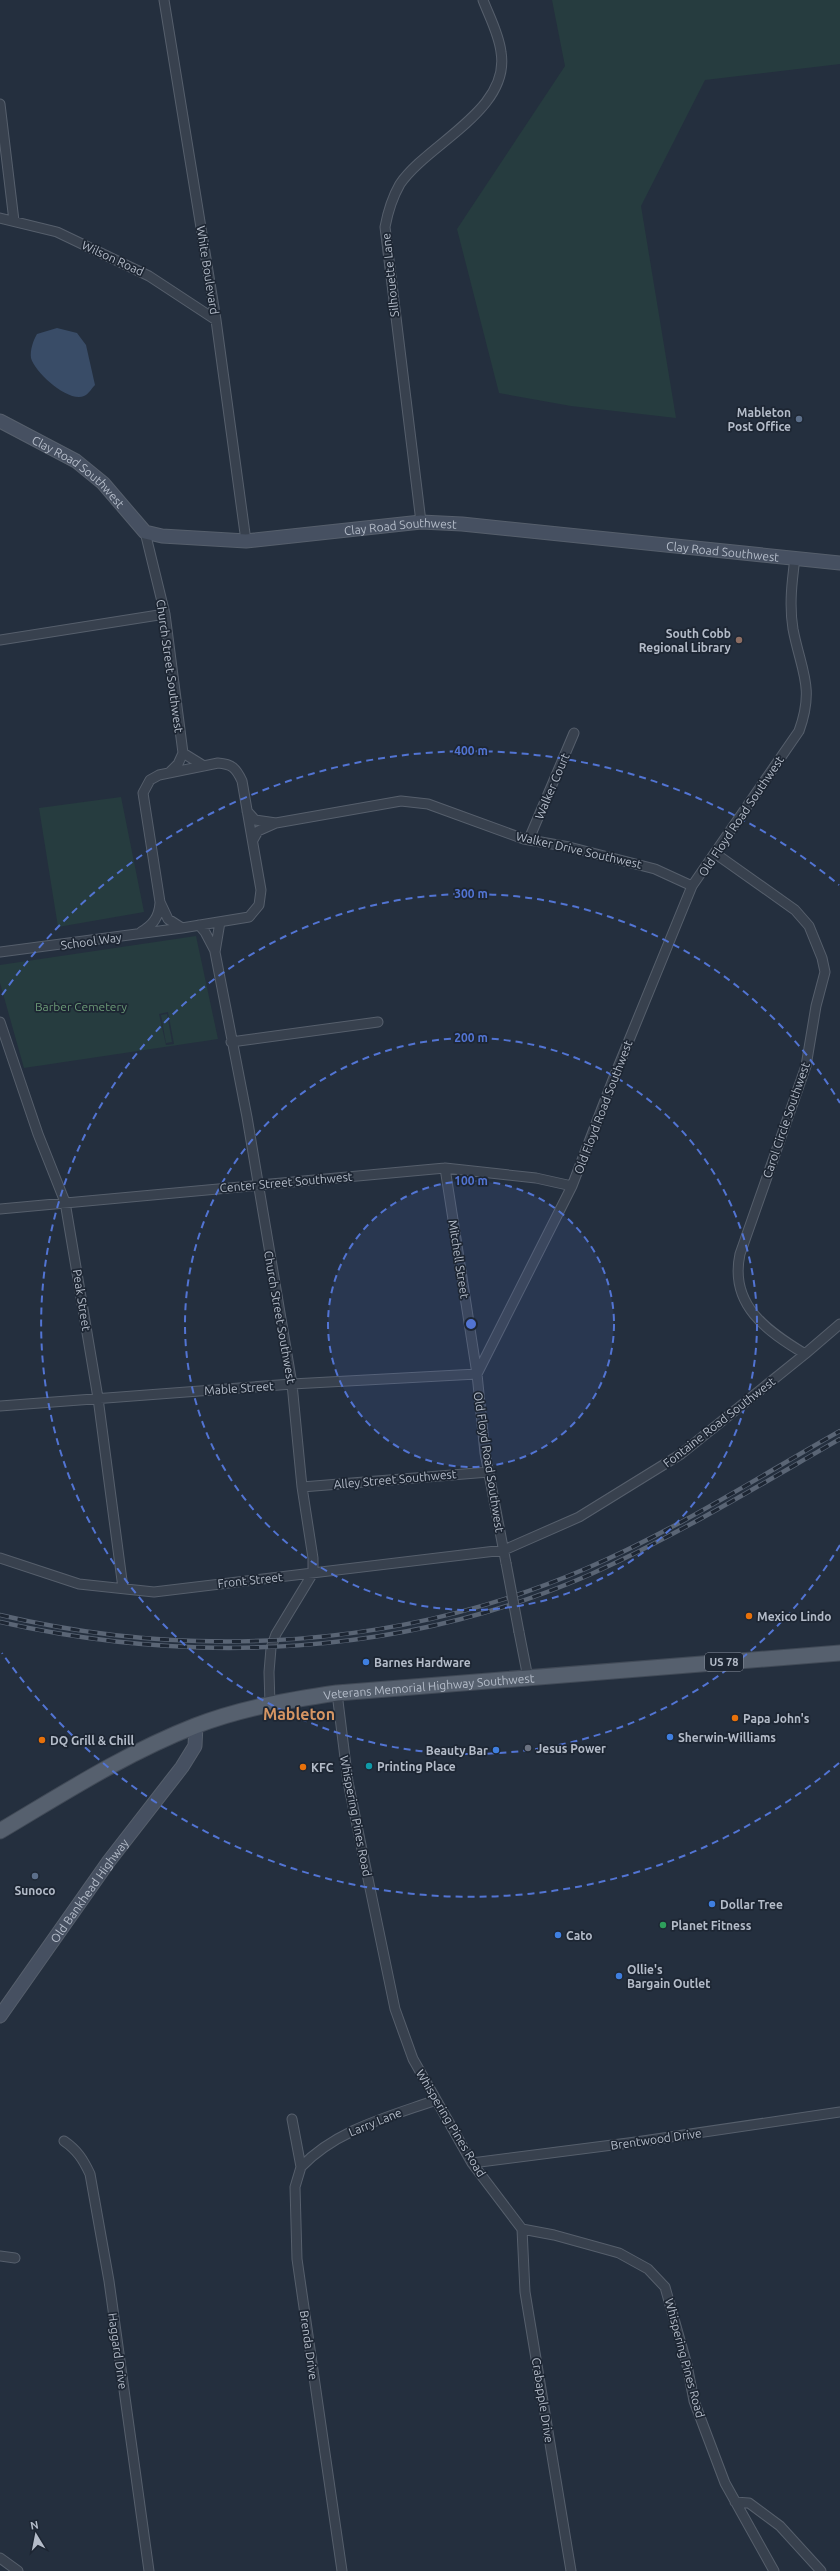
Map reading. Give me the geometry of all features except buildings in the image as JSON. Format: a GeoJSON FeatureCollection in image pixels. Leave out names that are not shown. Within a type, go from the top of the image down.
{"type":"FeatureCollection","features":[{"type":"Feature","properties":{"kind":"main road","name":"Veterans Memorial Highway Southwest"},"geometry":{"type":"LineString","coordinates":[[0,1831],[118,1762],[196,1725],[270,1704],[337,1694],[840,1653]]}},
{"type":"Feature","properties":{"kind":"street","name":"White Boulevard"},"geometry":{"type":"LineString","coordinates":[[164,0],[216,320],[246,541]]}},
{"type":"Feature","properties":{"kind":"street","name":"Silhouette Lane"},"geometry":{"type":"LineString","coordinates":[[421,522],[385,227],[390,204],[401,183],[490,99],[500,76],[502,52],[483,0]]}},
{"type":"Feature","properties":{"kind":"street"},"geometry":{"type":"LineString","coordinates":[[0,104],[14,221]]}},
{"type":"Feature","properties":{"kind":"street","name":"Wilson Road"},"geometry":{"type":"LineString","coordinates":[[0,218],[57,232],[150,276],[216,320]]}},
{"type":"Feature","properties":{"kind":"street","name":"Clay Road Southwest"},"geometry":{"type":"LineString","coordinates":[[0,421],[76,461],[103,483],[146,532],[176,537],[246,541],[421,522],[572,534],[641,543],[840,563]]}},
{"type":"Feature","properties":{"kind":"street","name":"Church Street Southwest"},"geometry":{"type":"LineString","coordinates":[[146,532],[164,614],[183,753]]}},
{"type":"Feature","properties":{"kind":"street","name":"Old Floyd Road Southwest"},"geometry":{"type":"LineString","coordinates":[[528,1678],[489,1472],[478,1399],[477,1374],[572,1186],[614,1077],[692,886],[716,854],[799,731],[806,712],[807,685],[791,612],[795,558]]}},
{"type":"Feature","properties":{"kind":"street"},"geometry":{"type":"LineString","coordinates":[[0,640],[164,614]]}},
{"type":"Feature","properties":{"kind":"street","name":"Walker Court"},"geometry":{"type":"LineString","coordinates":[[529,839],[574,733]]}},
{"type":"Feature","properties":{"kind":"street"},"geometry":{"type":"LineString","coordinates":[[169,773],[178,764],[183,753],[204,766]]}},
{"type":"Feature","properties":{"kind":"street"},"geometry":{"type":"LineString","coordinates":[[138,934],[150,927],[159,915],[160,902],[143,792],[150,780],[169,773],[204,766],[230,764],[237,770],[253,840],[261,890],[259,905],[249,917],[182,928],[168,920],[160,902]]}},
{"type":"Feature","properties":{"kind":"street","name":"Walker Drive Southwest"},"geometry":{"type":"LineString","coordinates":[[253,840],[258,831],[276,824],[401,801],[428,804],[529,839],[655,868],[692,886]]}},
{"type":"Feature","properties":{"kind":"street","name":"Walker Drive Southwest"},"geometry":{"type":"LineString","coordinates":[[247,811],[255,820],[276,824]]}},
{"type":"Feature","properties":{"kind":"street","name":"Carol Circle Southwest"},"geometry":{"type":"LineString","coordinates":[[716,854],[795,910],[809,926],[822,958],[825,972],[816,1006],[806,1066],[742,1248],[737,1276],[747,1305],[756,1318],[775,1336],[806,1354]]}},
{"type":"Feature","properties":{"kind":"street","name":"Church Street Southwest"},"geometry":{"type":"LineString","coordinates":[[220,922],[215,952],[231,1042],[242,1091],[292,1384],[302,1487],[313,1558],[313,1573]]}},
{"type":"Feature","properties":{"kind":"street"},"geometry":{"type":"LineString","coordinates":[[199,925],[205,932],[215,952]]}},
{"type":"Feature","properties":{"kind":"street","name":"School Way"},"geometry":{"type":"LineString","coordinates":[[0,952],[182,928]]}},
{"type":"Feature","properties":{"kind":"street","name":"Peak Street"},"geometry":{"type":"LineString","coordinates":[[0,1022],[35,1126],[65,1202],[98,1398],[123,1588]]}},
{"type":"Feature","properties":{"kind":"street"},"geometry":{"type":"LineString","coordinates":[[231,1042],[378,1022]]}},
{"type":"Feature","properties":{"kind":"street","name":"Center Street Southwest"},"geometry":{"type":"LineString","coordinates":[[0,1209],[257,1184],[445,1168],[536,1178],[572,1186]]}},
{"type":"Feature","properties":{"kind":"street","name":"Mitchell Street"},"geometry":{"type":"LineString","coordinates":[[445,1168],[477,1374]]}},
{"type":"Feature","properties":{"kind":"street","name":"Fontaine Road Southwest"},"geometry":{"type":"LineString","coordinates":[[504,1550],[579,1517],[681,1454],[806,1354],[840,1324]]}},
{"type":"Feature","properties":{"kind":"street","name":"Mable Street"},"geometry":{"type":"LineString","coordinates":[[0,1406],[292,1384],[477,1374]]}},
{"type":"Feature","properties":{"kind":"street","name":"Alley Street Southwest"},"geometry":{"type":"LineString","coordinates":[[302,1487],[489,1472]]}},
{"type":"Feature","properties":{"kind":"street","name":"Front Street"},"geometry":{"type":"LineString","coordinates":[[0,1558],[79,1584],[154,1592],[504,1550]]}},
{"type":"Feature","properties":{"kind":"street"},"geometry":{"type":"LineString","coordinates":[[270,1704],[268,1672],[271,1648],[276,1634],[313,1573]]}},
{"type":"Feature","properties":{"kind":"street","name":"Whispering Pines Road"},"geometry":{"type":"LineString","coordinates":[[337,1694],[348,1782],[395,2009],[413,2059],[472,2163],[522,2229],[554,2234],[619,2253],[648,2269],[665,2287],[687,2365],[694,2401],[725,2484],[774,2571]]}},
{"type":"Feature","properties":{"kind":"street","name":"Old Bankhead Highway"},"geometry":{"type":"LineString","coordinates":[[0,2016],[110,1861],[182,1767],[195,1746],[196,1725]]}},
{"type":"Feature","properties":{"kind":"street","name":"Larry Lane"},"geometry":{"type":"LineString","coordinates":[[300,2168],[312,2155],[352,2130],[436,2100]]}},
{"type":"Feature","properties":{"kind":"street","name":"Brentwood Drive"},"geometry":{"type":"LineString","coordinates":[[472,2163],[636,2142],[840,2112]]}},
{"type":"Feature","properties":{"kind":"street","name":"Brenda Drive"},"geometry":{"type":"LineString","coordinates":[[292,2119],[300,2168],[295,2187],[297,2259],[342,2571]]}},
{"type":"Feature","properties":{"kind":"street","name":"Haggard Drive"},"geometry":{"type":"LineString","coordinates":[[64,2141],[75,2148],[82,2157],[90,2174],[109,2281],[149,2571]]}},
{"type":"Feature","properties":{"kind":"street","name":"Crabapple Drive"},"geometry":{"type":"LineString","coordinates":[[522,2229],[525,2292],[571,2571]]}},
{"type":"Feature","properties":{"kind":"street"},"geometry":{"type":"LineString","coordinates":[[0,2256],[15,2258]]}},
{"type":"Feature","properties":{"kind":"street"},"geometry":{"type":"LineString","coordinates":[[735,2502],[749,2503],[780,2526],[821,2571]]}},
{"type":"Feature","properties":{"kind":"street"},"geometry":{"type":"LineString","coordinates":[[0,2558],[18,2571]]}},
{"type":"Feature","properties":{"kind":"green space"},"geometry":{"type":"Polygon","coordinates":[[[552,0],[840,0],[840,64],[705,80],[641,206],[676,418],[571,406],[499,393],[457,229],[565,66],[552,0]]]}},
{"type":"Feature","properties":{"kind":"green space"},"geometry":{"type":"Polygon","coordinates":[[[121,797],[144,912],[58,927],[39,808],[121,797]]]}},
{"type":"Feature","properties":{"kind":"green space","name":"Barber Cemetery"},"geometry":{"type":"Polygon","coordinates":[[[196,936],[218,1039],[24,1068],[0,983],[0,965],[196,936]],[[168,1012],[159,1014],[166,1045],[174,1044],[168,1012]]]}},
{"type":"Feature","properties":{"kind":"green space"},"geometry":{"type":"Polygon","coordinates":[[[167,1014],[172,1042],[166,1043],[161,1015],[167,1014]]]}},
{"type":"Feature","properties":{"kind":"water"},"geometry":{"type":"Polygon","coordinates":[[[57,328],[77,333],[86,345],[95,385],[84,396],[78,397],[70,395],[53,385],[39,371],[31,358],[32,346],[37,334],[57,328]]]}},
{"type":"Feature","properties":{"kind":"railway"},"geometry":{"type":"LineString","coordinates":[[0,1615],[74,1629],[148,1638],[222,1641],[297,1639],[370,1630],[443,1616],[515,1596],[585,1569],[618,1554],[683,1521],[840,1431]]}},
{"type":"Feature","properties":{"kind":"railway"},"geometry":{"type":"LineString","coordinates":[[0,1622],[74,1636],[149,1645],[224,1648],[299,1645],[373,1637],[446,1623],[519,1602],[589,1575],[685,1527],[840,1439]]}},
{"type":"Feature","properties":{"kind":"place","name":"Mableton Post Office"},"geometry":{"type":"Point","coordinates":[799,419]}},
{"type":"Feature","properties":{"kind":"place","name":"South Cobb Regional Library"},"geometry":{"type":"Point","coordinates":[739,640]}},
{"type":"Feature","properties":{"kind":"place","name":"Mexico Lindo"},"geometry":{"type":"Point","coordinates":[749,1616]}},
{"type":"Feature","properties":{"kind":"place","name":"Barnes Hardware"},"geometry":{"type":"Point","coordinates":[366,1662]}},
{"type":"Feature","properties":{"kind":"place","name":"Papa John's"},"geometry":{"type":"Point","coordinates":[735,1718]}},
{"type":"Feature","properties":{"kind":"place","name":"Sherwin-Williams"},"geometry":{"type":"Point","coordinates":[670,1737]}},
{"type":"Feature","properties":{"kind":"place","name":"DQ Grill & Chill"},"geometry":{"type":"Point","coordinates":[42,1740]}},
{"type":"Feature","properties":{"kind":"place","name":"Jesus Power"},"geometry":{"type":"Point","coordinates":[528,1748]}},
{"type":"Feature","properties":{"kind":"place","name":"Beauty Bar"},"geometry":{"type":"Point","coordinates":[496,1750]}},
{"type":"Feature","properties":{"kind":"place","name":"Printing Place"},"geometry":{"type":"Point","coordinates":[369,1766]}},
{"type":"Feature","properties":{"kind":"place","name":"KFC"},"geometry":{"type":"Point","coordinates":[303,1767]}},
{"type":"Feature","properties":{"kind":"place","name":"Sunoco"},"geometry":{"type":"Point","coordinates":[35,1876]}},
{"type":"Feature","properties":{"kind":"place","name":"Dollar Tree"},"geometry":{"type":"Point","coordinates":[712,1904]}},
{"type":"Feature","properties":{"kind":"place","name":"Planet Fitness"},"geometry":{"type":"Point","coordinates":[663,1925]}},
{"type":"Feature","properties":{"kind":"place","name":"Cato"},"geometry":{"type":"Point","coordinates":[558,1935]}},
{"type":"Feature","properties":{"kind":"place","name":"Ollie's Bargain Outlet"},"geometry":{"type":"Point","coordinates":[619,1976]}},
{"type":"Feature","properties":{"kind":"district","name":"Mableton"},"geometry":{"type":"Point","coordinates":[299,1714]}}]}
